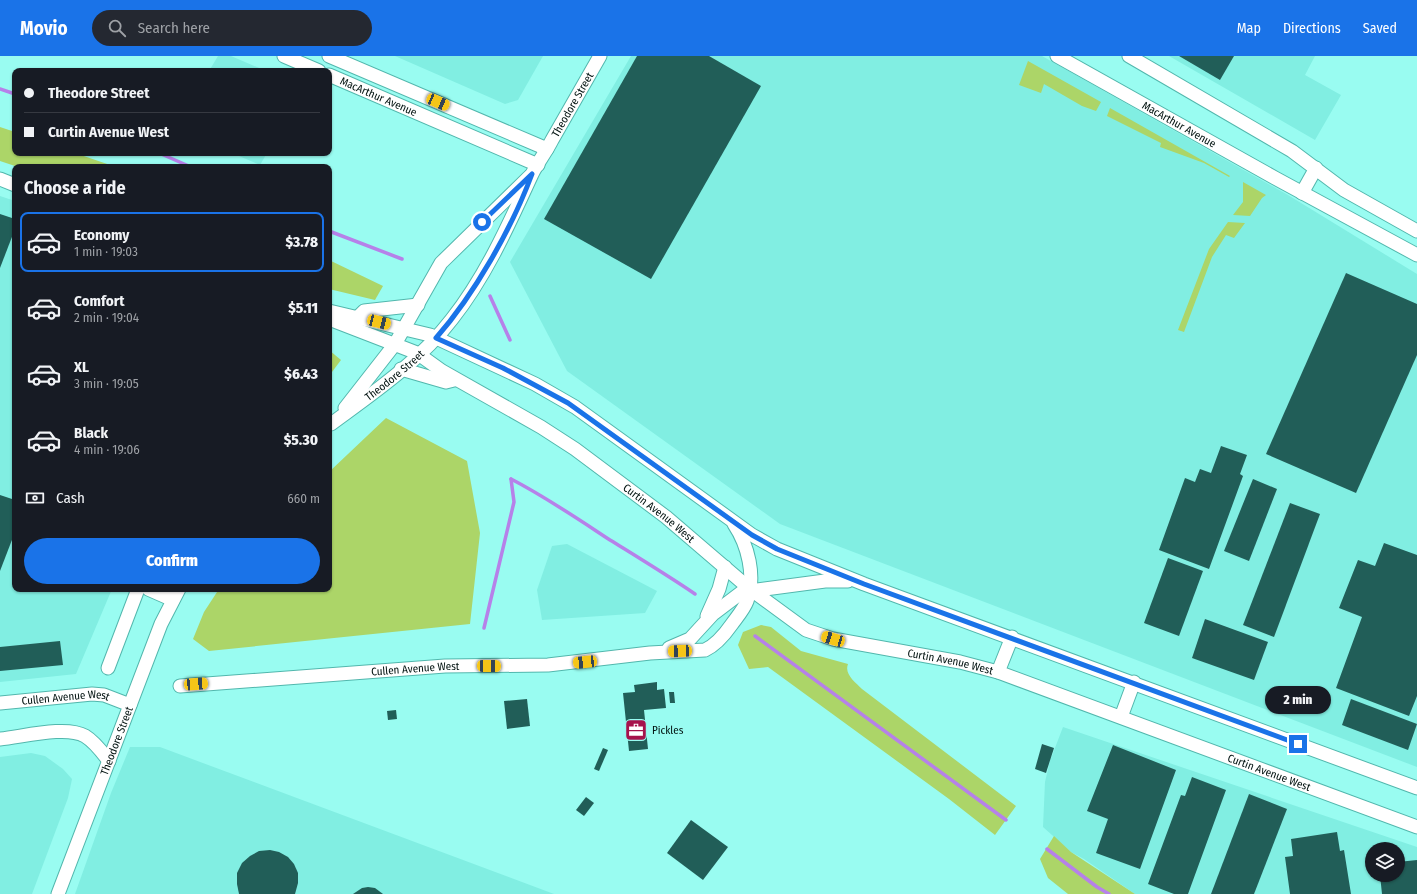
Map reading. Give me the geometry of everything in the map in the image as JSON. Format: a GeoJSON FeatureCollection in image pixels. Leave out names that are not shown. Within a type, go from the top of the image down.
{"type":"FeatureCollection","features":[{"type":"Feature","properties":{"kind":"street"},"geometry":{"type":"LineString","coordinates":[[284,56],[313,68]]}},
{"type":"Feature","properties":{"kind":"street","name":"MacArthur Avenue"},"geometry":{"type":"LineString","coordinates":[[329,56],[547,149]]}},
{"type":"Feature","properties":{"kind":"street","name":"Theodore Street"},"geometry":{"type":"LineString","coordinates":[[332,423],[419,354],[436,338],[451,320],[473,289],[513,216],[535,169],[600,56]]}},
{"type":"Feature","properties":{"kind":"street","name":"MacArthur Avenue"},"geometry":{"type":"LineString","coordinates":[[1057,56],[1302,193],[1417,255]]}},
{"type":"Feature","properties":{"kind":"street"},"geometry":{"type":"LineString","coordinates":[[1129,56],[1292,151],[1344,190],[1417,231]]}},
{"type":"Feature","properties":{"kind":"street","name":"MacArthur Avenue"},"geometry":{"type":"LineString","coordinates":[[332,76],[535,169]]}},
{"type":"Feature","properties":{"kind":"street"},"geometry":{"type":"LineString","coordinates":[[1302,193],[1316,168]]}},
{"type":"Feature","properties":{"kind":"street","name":"Theodore Street"},"geometry":{"type":"LineString","coordinates":[[332,423],[395,344],[443,261],[535,169]]}},
{"type":"Feature","properties":{"kind":"street"},"geometry":{"type":"LineString","coordinates":[[0,179],[12,184]]}},
{"type":"Feature","properties":{"kind":"street"},"geometry":{"type":"LineString","coordinates":[[357,318],[364,311],[418,305]]}},
{"type":"Feature","properties":{"kind":"street"},"geometry":{"type":"LineString","coordinates":[[332,312],[405,328],[436,338],[503,368],[561,398],[726,516],[771,546],[864,584],[1134,682],[1417,788]]}},
{"type":"Feature","properties":{"kind":"street","name":"Curtin Avenue West"},"geometry":{"type":"LineString","coordinates":[[332,320],[360,333],[395,344],[419,354],[442,371],[541,427],[575,449],[666,517],[781,614],[813,633],[843,641],[960,662],[998,672],[1121,716],[1417,827]]}},
{"type":"Feature","properties":{"kind":"street"},"geometry":{"type":"LineString","coordinates":[[401,369],[446,382],[458,380]]}},
{"type":"Feature","properties":{"kind":"street","name":"Cullen Avenue West"},"geometry":{"type":"LineString","coordinates":[[180,686],[445,666],[548,665],[650,653],[694,651],[709,648],[733,623],[746,604],[750,589],[750,569],[747,552],[738,530],[726,516]]}},
{"type":"Feature","properties":{"kind":"street"},"geometry":{"type":"LineString","coordinates":[[700,628],[711,609],[725,567]]}},
{"type":"Feature","properties":{"kind":"street","name":"Cullen Avenue West"},"geometry":{"type":"LineString","coordinates":[[650,653],[685,642],[740,592],[750,589],[780,588],[833,580],[864,584]]}},
{"type":"Feature","properties":{"kind":"street"},"geometry":{"type":"LineString","coordinates":[[108,668],[137,592]]}},
{"type":"Feature","properties":{"kind":"street"},"geometry":{"type":"LineString","coordinates":[[165,592],[176,594]]}},
{"type":"Feature","properties":{"kind":"street","name":"Theodore Street"},"geometry":{"type":"LineString","coordinates":[[58,894],[130,705],[162,624],[176,594]]}},
{"type":"Feature","properties":{"kind":"street","name":"Curtin Avenue West"},"geometry":{"type":"LineString","coordinates":[[998,672],[1012,637]]}},
{"type":"Feature","properties":{"kind":"street"},"geometry":{"type":"LineString","coordinates":[[1121,716],[1134,682]]}},
{"type":"Feature","properties":{"kind":"street","name":"Cullen Avenue West"},"geometry":{"type":"LineString","coordinates":[[0,703],[92,694],[104,695],[130,705]]}},
{"type":"Feature","properties":{"kind":"street"},"geometry":{"type":"LineString","coordinates":[[0,739],[61,732],[77,733],[92,741],[109,760]]}},
{"type":"Feature","properties":{"kind":"shaded area"},"geometry":{"type":"Polygon","coordinates":[[[218,56],[231,56],[259,68],[211,68],[218,56]]]}},
{"type":"Feature","properties":{"kind":"shaded area"},"geometry":{"type":"Polygon","coordinates":[[[395,56],[543,56],[518,100],[505,104],[395,56]]]}},
{"type":"Feature","properties":{"kind":"shaded area"},"geometry":{"type":"Polygon","coordinates":[[[631,56],[1042,56],[1288,195],[1417,274],[1417,767],[780,524],[567,371],[510,262],[631,56]]]}},
{"type":"Feature","properties":{"kind":"shaded area"},"geometry":{"type":"Polygon","coordinates":[[[1169,56],[1315,56],[1305,75],[1341,95],[1315,140],[1169,56]]]}},
{"type":"Feature","properties":{"kind":"shaded area"},"geometry":{"type":"Polygon","coordinates":[[[239,156],[265,156],[261,164],[239,156]]]}},
{"type":"Feature","properties":{"kind":"shaded area"},"geometry":{"type":"Polygon","coordinates":[[[0,196],[12,200],[12,592],[111,592],[76,674],[0,682],[0,196]]]}},
{"type":"Feature","properties":{"kind":"shaded area"},"geometry":{"type":"Polygon","coordinates":[[[567,544],[657,591],[645,613],[542,620],[537,590],[552,546],[567,544]]]}},
{"type":"Feature","properties":{"kind":"shaded area"},"geometry":{"type":"Polygon","coordinates":[[[1063,727],[1402,842],[1365,842],[1365,882],[1405,882],[1405,843],[1417,847],[1417,894],[1135,894],[1084,859],[1071,852],[1043,827],[1045,782],[1050,761],[1063,727]]]}},
{"type":"Feature","properties":{"kind":"shaded area"},"geometry":{"type":"Polygon","coordinates":[[[130,747],[160,747],[554,894],[75,894],[111,793],[130,747]]]}},
{"type":"Feature","properties":{"kind":"shaded area"},"geometry":{"type":"Polygon","coordinates":[[[31,753],[45,756],[63,769],[72,779],[68,798],[32,894],[0,894],[0,757],[31,753]]]}},
{"type":"Feature","properties":{"kind":"green space"},"geometry":{"type":"Polygon","coordinates":[[[1028,61],[1101,102],[1096,111],[1082,106],[1044,84],[1041,93],[1019,85],[1028,61]]]}},
{"type":"Feature","properties":{"kind":"green space"},"geometry":{"type":"Polygon","coordinates":[[[1110,108],[1230,176],[1229,177],[1204,163],[1160,147],[1161,143],[1107,116],[1110,108]]]}},
{"type":"Feature","properties":{"kind":"green space"},"geometry":{"type":"Polygon","coordinates":[[[0,127],[12,131],[12,156],[84,156],[107,164],[12,165],[0,161],[0,127]]]}},
{"type":"Feature","properties":{"kind":"green space"},"geometry":{"type":"Polygon","coordinates":[[[1243,182],[1266,195],[1262,198],[1250,216],[1233,215],[1243,202],[1243,182]]]}},
{"type":"Feature","properties":{"kind":"green space"},"geometry":{"type":"Polygon","coordinates":[[[1228,222],[1245,223],[1234,238],[1226,235],[1212,257],[1184,332],[1178,330],[1209,249],[1228,222]]]}},
{"type":"Feature","properties":{"kind":"green space"},"geometry":{"type":"Polygon","coordinates":[[[332,261],[383,286],[375,300],[332,290],[332,261]]]}},
{"type":"Feature","properties":{"kind":"green space"},"geometry":{"type":"Polygon","coordinates":[[[332,352],[341,360],[332,372],[332,352]]]}},
{"type":"Feature","properties":{"kind":"green space"},"geometry":{"type":"Polygon","coordinates":[[[386,418],[467,461],[480,533],[470,624],[209,651],[193,639],[204,612],[217,592],[332,592],[332,469],[386,418]]]}},
{"type":"Feature","properties":{"kind":"green space"},"geometry":{"type":"Polygon","coordinates":[[[761,625],[771,627],[801,651],[848,664],[847,668],[849,674],[853,681],[862,689],[1016,806],[995,835],[949,799],[768,667],[749,669],[738,645],[743,632],[761,625]]]}},
{"type":"Feature","properties":{"kind":"green space"},"geometry":{"type":"Polygon","coordinates":[[[1054,836],[1071,852],[1135,894],[1068,894],[1048,878],[1040,859],[1054,836]]]}},
{"type":"Feature","properties":{"kind":"building"},"geometry":{"type":"Polygon","coordinates":[[[637,56],[709,56],[761,86],[651,279],[544,219],[637,56]]]}},
{"type":"Feature","properties":{"kind":"building"},"geometry":{"type":"Polygon","coordinates":[[[1179,56],[1234,56],[1220,80],[1179,56]]]}},
{"type":"Feature","properties":{"kind":"building"},"geometry":{"type":"Polygon","coordinates":[[[0,214],[12,218],[12,237],[0,268],[0,214]]]}},
{"type":"Feature","properties":{"kind":"building"},"geometry":{"type":"Polygon","coordinates":[[[1346,273],[1417,304],[1417,355],[1356,493],[1266,454],[1346,273]]]}},
{"type":"Feature","properties":{"kind":"building"},"geometry":{"type":"Polygon","coordinates":[[[1221,446],[1247,455],[1240,474],[1243,476],[1209,569],[1159,550],[1185,478],[1195,482],[1200,469],[1211,473],[1221,446]]]}},
{"type":"Feature","properties":{"kind":"building"},"geometry":{"type":"Polygon","coordinates":[[[1253,479],[1277,489],[1249,561],[1224,551],[1253,479]]]}},
{"type":"Feature","properties":{"kind":"building"},"geometry":{"type":"Polygon","coordinates":[[[0,495],[12,499],[12,540],[0,571],[0,495]]]}},
{"type":"Feature","properties":{"kind":"building"},"geometry":{"type":"Polygon","coordinates":[[[1290,503],[1320,514],[1274,637],[1243,625],[1290,503]]]}},
{"type":"Feature","properties":{"kind":"building"},"geometry":{"type":"Polygon","coordinates":[[[1384,543],[1417,555],[1417,696],[1409,716],[1336,688],[1362,617],[1339,608],[1358,560],[1375,566],[1384,543]]]}},
{"type":"Feature","properties":{"kind":"building"},"geometry":{"type":"Polygon","coordinates":[[[1168,558],[1203,571],[1179,636],[1144,623],[1168,558]]]}},
{"type":"Feature","properties":{"kind":"building"},"geometry":{"type":"Polygon","coordinates":[[[1205,619],[1268,642],[1254,680],[1192,658],[1205,619]]]}},
{"type":"Feature","properties":{"kind":"building"},"geometry":{"type":"Polygon","coordinates":[[[60,641],[63,665],[0,671],[0,647],[60,641]]]}},
{"type":"Feature","properties":{"kind":"building","name":"Pickles"},"geometry":{"type":"Polygon","coordinates":[[[657,682],[657,690],[664,689],[666,708],[644,710],[648,749],[629,751],[623,693],[635,692],[634,685],[657,682]]]}},
{"type":"Feature","properties":{"kind":"building"},"geometry":{"type":"Polygon","coordinates":[[[669,692],[674,692],[675,703],[670,703],[669,692]]]}},
{"type":"Feature","properties":{"kind":"building"},"geometry":{"type":"Polygon","coordinates":[[[527,699],[530,726],[507,729],[504,701],[527,699]]]}},
{"type":"Feature","properties":{"kind":"building"},"geometry":{"type":"Polygon","coordinates":[[[1351,699],[1417,724],[1408,750],[1342,725],[1351,699]]]}},
{"type":"Feature","properties":{"kind":"building"},"geometry":{"type":"Polygon","coordinates":[[[396,710],[397,719],[388,720],[387,711],[396,710]]]}},
{"type":"Feature","properties":{"kind":"building"},"geometry":{"type":"Polygon","coordinates":[[[1042,744],[1054,748],[1046,773],[1035,769],[1042,744]]]}},
{"type":"Feature","properties":{"kind":"building"},"geometry":{"type":"Polygon","coordinates":[[[1113,745],[1176,770],[1140,869],[1096,853],[1108,819],[1087,811],[1113,745]]]}},
{"type":"Feature","properties":{"kind":"building"},"geometry":{"type":"Polygon","coordinates":[[[603,748],[608,750],[599,771],[594,769],[603,748]]]}},
{"type":"Feature","properties":{"kind":"building"},"geometry":{"type":"Polygon","coordinates":[[[1192,777],[1226,790],[1188,894],[1174,894],[1148,884],[1181,795],[1185,796],[1192,777]]]}},
{"type":"Feature","properties":{"kind":"building"},"geometry":{"type":"Polygon","coordinates":[[[1249,794],[1287,809],[1254,894],[1211,894],[1249,794]]]}},
{"type":"Feature","properties":{"kind":"building"},"geometry":{"type":"Polygon","coordinates":[[[586,797],[594,803],[584,816],[576,810],[586,797]]]}},
{"type":"Feature","properties":{"kind":"building"},"geometry":{"type":"Polygon","coordinates":[[[691,820],[728,847],[703,880],[667,853],[691,820]]]}},
{"type":"Feature","properties":{"kind":"building"},"geometry":{"type":"Polygon","coordinates":[[[1337,832],[1340,851],[1344,850],[1351,894],[1290,894],[1285,857],[1293,856],[1291,839],[1337,832]]]}},
{"type":"Feature","properties":{"kind":"building"},"geometry":{"type":"Polygon","coordinates":[[[270,850],[279,852],[288,857],[294,864],[298,873],[298,883],[295,894],[239,894],[237,873],[242,863],[259,851],[270,850]]]}},
{"type":"Feature","properties":{"kind":"building"},"geometry":{"type":"Polygon","coordinates":[[[1417,860],[1417,894],[1382,894],[1381,882],[1405,882],[1405,861],[1417,860]]]}},
{"type":"Feature","properties":{"kind":"building"},"geometry":{"type":"Polygon","coordinates":[[[362,888],[375,888],[383,894],[353,894],[362,888]]]}},
{"type":"Feature","properties":{"kind":"waterway"},"geometry":{"type":"LineString","coordinates":[[0,89],[12,93]]}},
{"type":"Feature","properties":{"kind":"waterway"},"geometry":{"type":"LineString","coordinates":[[166,156],[184,164]]}},
{"type":"Feature","properties":{"kind":"waterway"},"geometry":{"type":"LineString","coordinates":[[332,232],[402,259]]}},
{"type":"Feature","properties":{"kind":"waterway"},"geometry":{"type":"LineString","coordinates":[[490,296],[510,340]]}},
{"type":"Feature","properties":{"kind":"waterway"},"geometry":{"type":"LineString","coordinates":[[511,479],[562,508],[695,594]]}},
{"type":"Feature","properties":{"kind":"waterway"},"geometry":{"type":"LineString","coordinates":[[484,628],[514,502],[511,479]]}},
{"type":"Feature","properties":{"kind":"waterway"},"geometry":{"type":"LineString","coordinates":[[755,636],[1006,820]]}},
{"type":"Feature","properties":{"kind":"waterway"},"geometry":{"type":"LineString","coordinates":[[1047,849],[1097,887],[1109,894]]}},
{"type":"Feature","properties":{"kind":"place","name":"Pickles"},"geometry":{"type":"Point","coordinates":[636,730]}},
{"type":"Feature","properties":{"kind":"route"},"geometry":{"type":"LineString","coordinates":[[482,222],[532,174],[524,195],[487,265],[469,295],[436,338],[503,368],[575,407],[752,535],[777,549],[864,584],[1012,637],[1298,744]]}}]}
